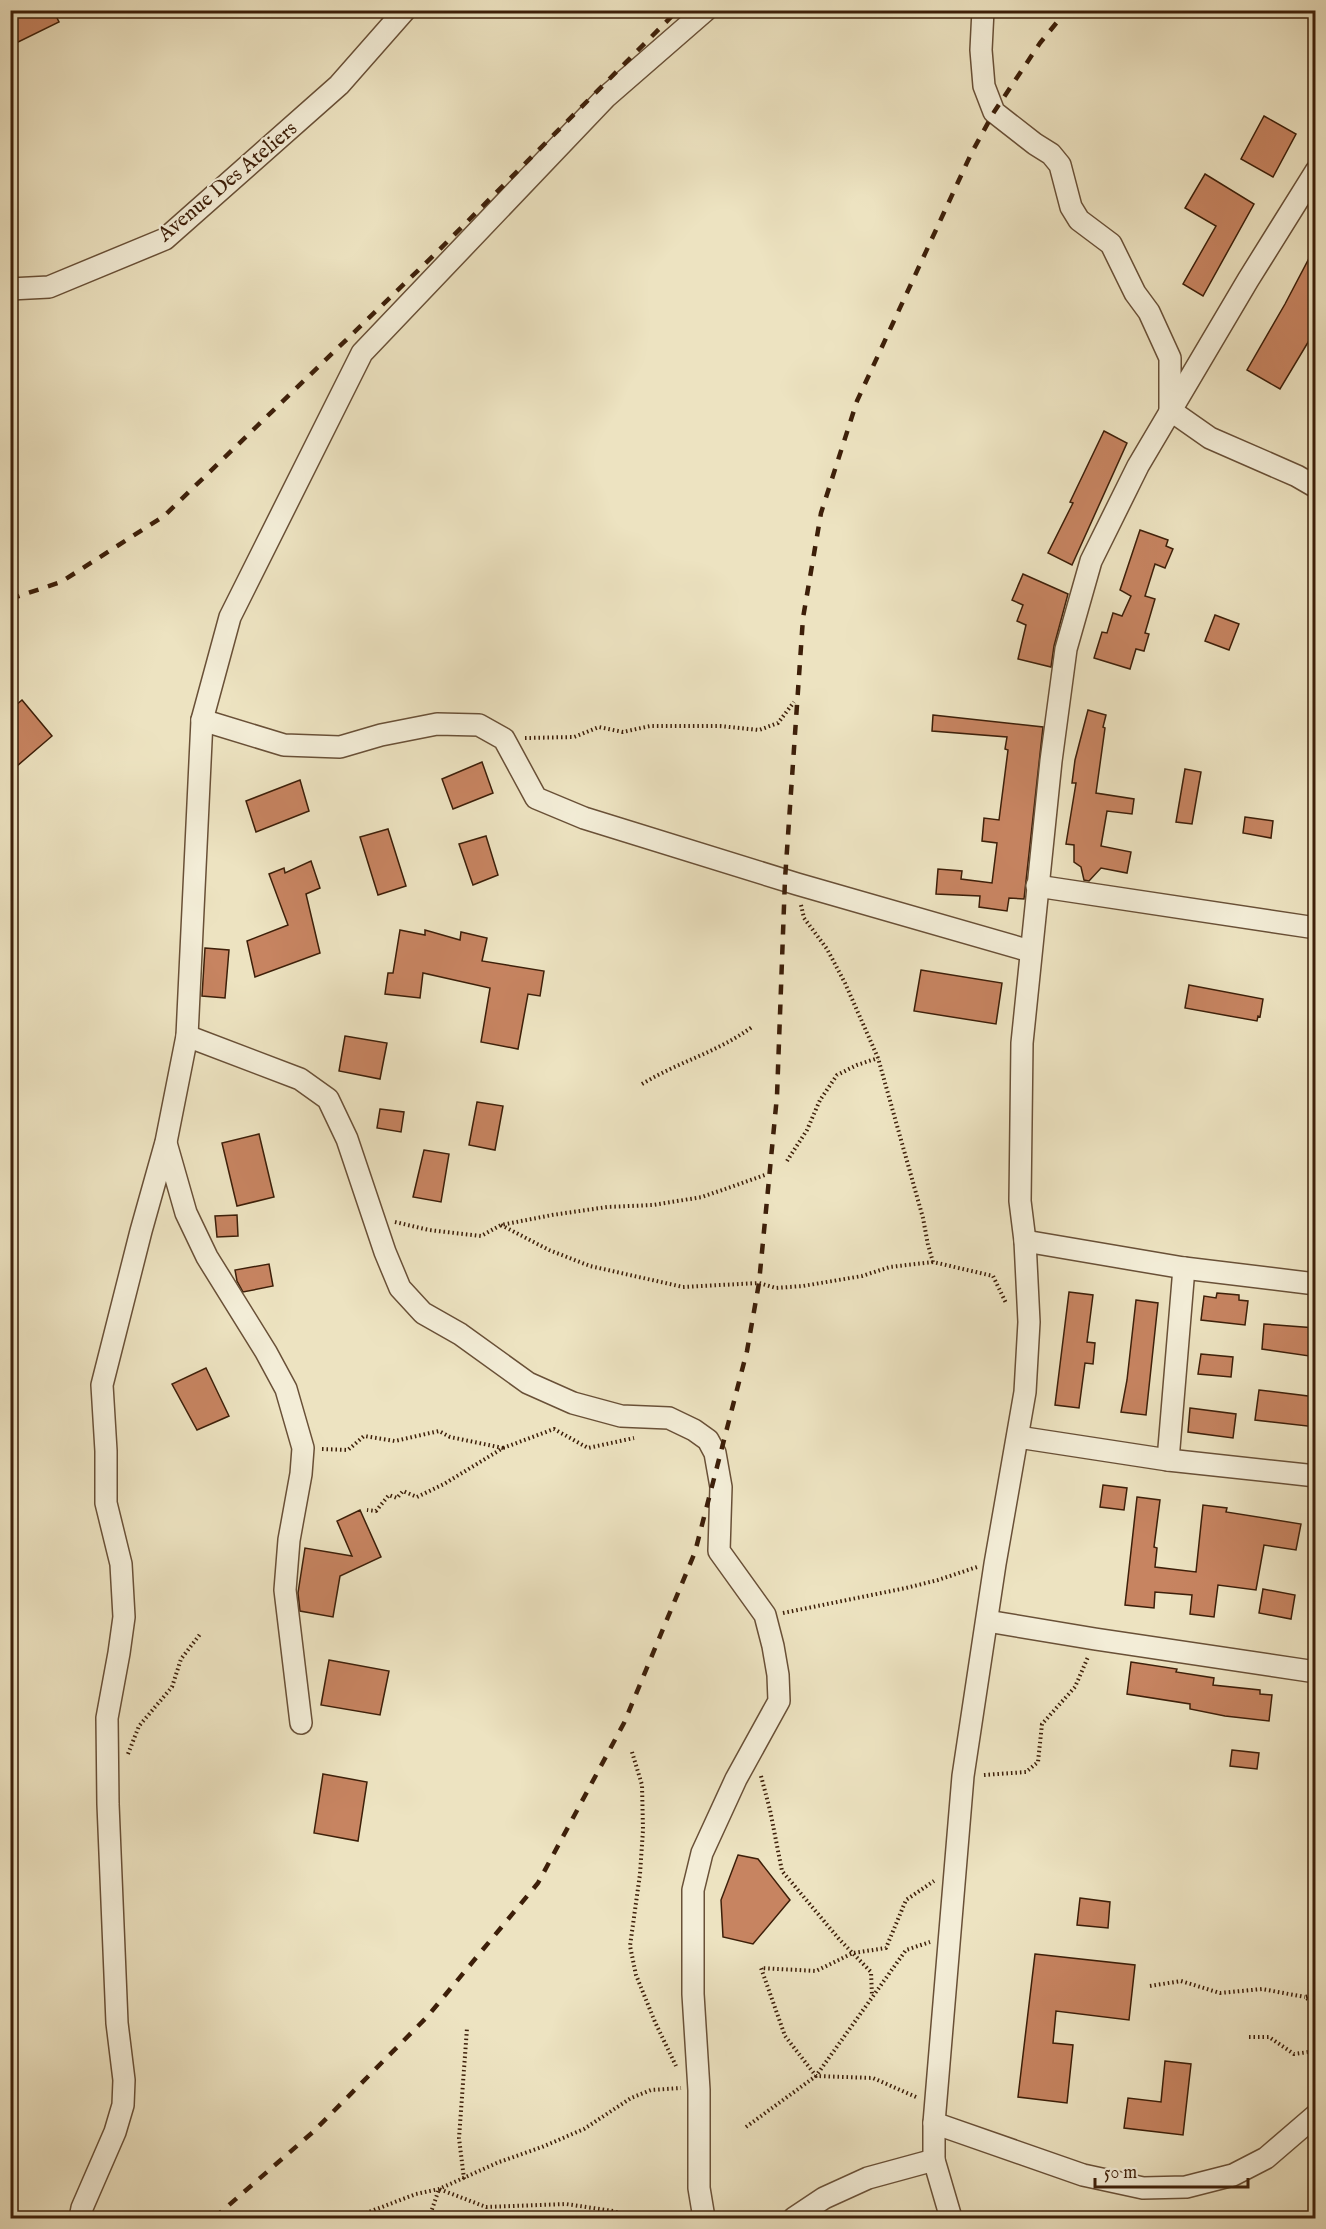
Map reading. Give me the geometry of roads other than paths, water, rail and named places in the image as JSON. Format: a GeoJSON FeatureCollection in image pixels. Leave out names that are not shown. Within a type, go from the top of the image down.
{"type":"FeatureCollection","features":[{"type":"Feature","properties":{"kind":"street","name":"Avenue Des Ateliers"},"geometry":{"type":"LineString","coordinates":[[10,289],[49,287],[165,239],[339,85],[405,10]]}},
{"type":"Feature","properties":{"kind":"street"},"geometry":{"type":"LineString","coordinates":[[80,2218],[82,2208],[116,2132],[123,2105],[124,2080],[117,2023],[108,1804],[107,1718],[120,1653],[124,1617],[121,1564],[106,1503],[102,1385],[166,1142],[187,1036],[202,720],[230,617],[362,353],[606,97],[706,10]]}},
{"type":"Feature","properties":{"kind":"street"},"geometry":{"type":"LineString","coordinates":[[983,10],[981,50],[984,86],[994,112],[1051,154],[1060,165],[1071,207],[1079,220],[1111,244],[1135,293],[1149,312],[1170,358],[1170,410]]}},
{"type":"Feature","properties":{"kind":"street"},"geometry":{"type":"LineString","coordinates":[[951,2218],[934,2160],[934,2123],[963,1776],[995,1564],[1025,1392],[1029,1322],[1025,1241],[1020,1201],[1022,1043],[1037,886],[1066,649],[1091,561],[1138,466],[1316,171]]}},
{"type":"Feature","properties":{"kind":"street"},"geometry":{"type":"LineString","coordinates":[[1170,410],[1210,438],[1297,476],[1316,487]]}},
{"type":"Feature","properties":{"kind":"street"},"geometry":{"type":"LineString","coordinates":[[202,720],[284,745],[340,747],[381,735],[437,724],[479,725],[504,739],[536,798],[585,818],[797,884],[1030,951]]}},
{"type":"Feature","properties":{"kind":"street"},"geometry":{"type":"LineString","coordinates":[[1037,886],[1316,928]]}},
{"type":"Feature","properties":{"kind":"street"},"geometry":{"type":"LineString","coordinates":[[187,1036],[300,1079],[328,1099],[347,1139],[385,1252],[400,1288],[423,1313],[460,1334],[528,1383],[573,1403],[621,1416],[669,1418],[708,1440],[715,1453],[721,1487],[719,1551],[765,1615],[778,1675],[779,1701],[753,1746],[702,1853],[693,1890],[693,1994],[699,2090],[699,2188],[704,2218]]}},
{"type":"Feature","properties":{"kind":"street"},"geometry":{"type":"LineString","coordinates":[[166,1142],[186,1214],[207,1257],[261,1343],[286,1389],[303,1448],[301,1474],[289,1540],[285,1590],[301,1723]]}},
{"type":"Feature","properties":{"kind":"street"},"geometry":{"type":"LineString","coordinates":[[1025,1241],[1185,1268],[1316,1284]]}},
{"type":"Feature","properties":{"kind":"street"},"geometry":{"type":"LineString","coordinates":[[1168,1460],[1185,1268]]}},
{"type":"Feature","properties":{"kind":"street"},"geometry":{"type":"LineString","coordinates":[[1018,1437],[1168,1460],[1316,1476]]}},
{"type":"Feature","properties":{"kind":"street"},"geometry":{"type":"LineString","coordinates":[[987,1621],[1316,1672]]}},
{"type":"Feature","properties":{"kind":"street"},"geometry":{"type":"LineString","coordinates":[[934,2123],[1083,2175],[1143,2188],[1186,2187],[1233,2175],[1266,2158],[1316,2115]]}},
{"type":"Feature","properties":{"kind":"street"},"geometry":{"type":"LineString","coordinates":[[794,2218],[824,2198],[868,2178],[934,2160]]}},
{"type":"Feature","properties":{"kind":"railway"},"geometry":{"type":"LineString","coordinates":[[10,599],[61,582],[164,516],[433,256],[678,10]]}},
{"type":"Feature","properties":{"kind":"railway"},"geometry":{"type":"LineString","coordinates":[[214,2218],[313,2132],[427,2017],[538,1883],[624,1723],[695,1552],[747,1351],[759,1283],[777,1096],[785,879],[803,618],[821,513],[857,401],[971,154],[994,112],[1040,43],[1067,10]]}}]}
